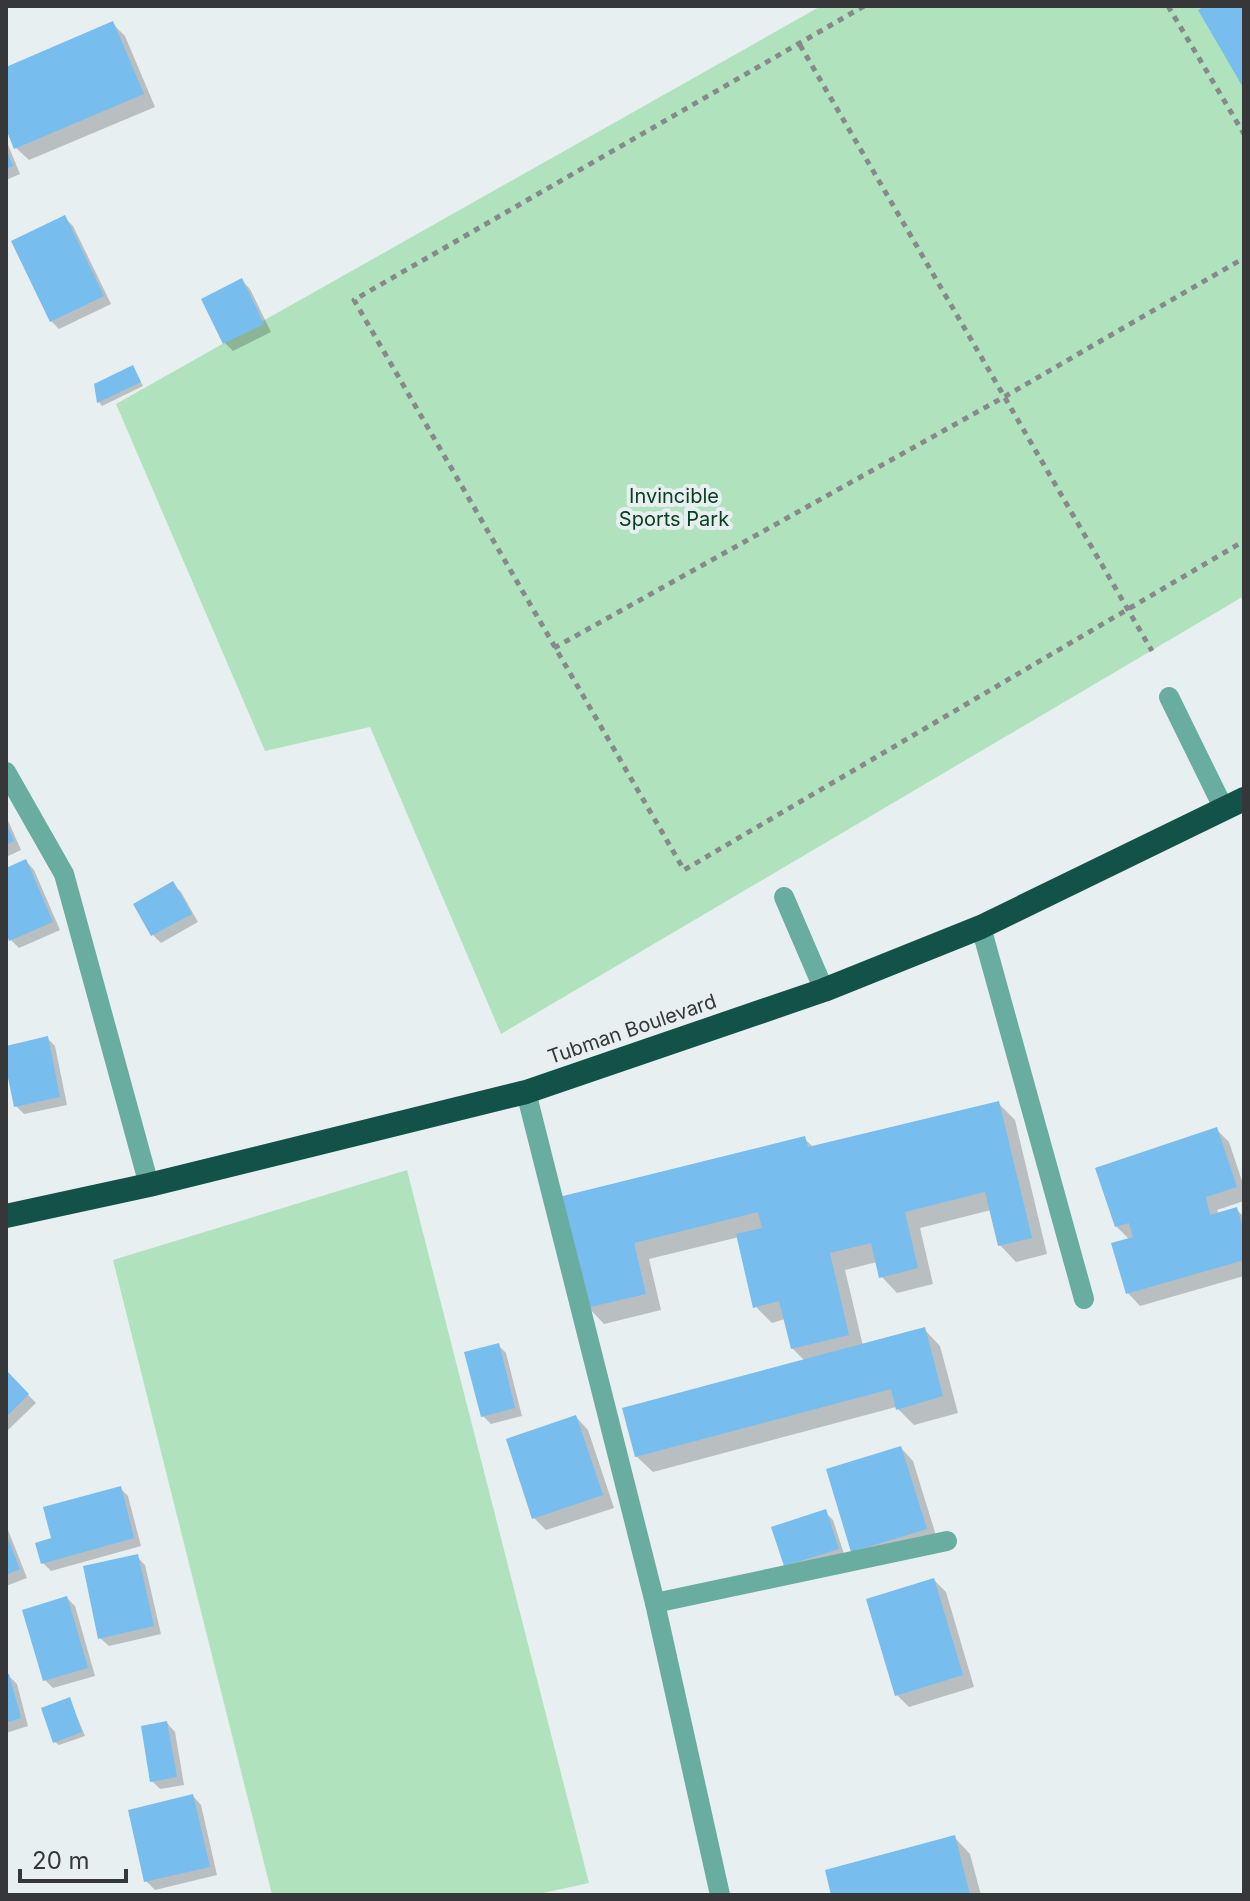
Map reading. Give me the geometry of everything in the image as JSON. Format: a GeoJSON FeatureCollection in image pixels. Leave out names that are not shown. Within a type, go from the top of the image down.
{"type":"FeatureCollection","features":[{"type":"Feature","properties":{"kind":"highway","name":"Tubman Boulevard"},"geometry":{"type":"LineString","coordinates":[[6,1216],[149,1185],[526,1092],[824,990],[981,927],[1234,804]]}},
{"type":"Feature","properties":{"kind":"street"},"geometry":{"type":"LineString","coordinates":[[1169,697],[1234,804]]}},
{"type":"Feature","properties":{"kind":"street"},"geometry":{"type":"LineString","coordinates":[[6,772],[64,874],[149,1185]]}},
{"type":"Feature","properties":{"kind":"street"},"geometry":{"type":"LineString","coordinates":[[784,897],[824,990]]}},
{"type":"Feature","properties":{"kind":"street"},"geometry":{"type":"LineString","coordinates":[[981,927],[1084,1299]]}},
{"type":"Feature","properties":{"kind":"street"},"geometry":{"type":"LineString","coordinates":[[526,1092],[655,1603],[720,1895]]}},
{"type":"Feature","properties":{"kind":"street"},"geometry":{"type":"LineString","coordinates":[[655,1603],[947,1541]]}},
{"type":"Feature","properties":{"kind":"path"},"geometry":{"type":"LineString","coordinates":[[864,6],[354,300],[684,870],[1244,541]]}},
{"type":"Feature","properties":{"kind":"path"},"geometry":{"type":"LineString","coordinates":[[1168,6],[1244,134]]}},
{"type":"Feature","properties":{"kind":"path"},"geometry":{"type":"LineString","coordinates":[[800,45],[1152,651]]}},
{"type":"Feature","properties":{"kind":"path"},"geometry":{"type":"LineString","coordinates":[[554,648],[1004,397],[1244,258]]}},
{"type":"Feature","properties":{"kind":"green space","name":"Invincible Sports Park"},"geometry":{"type":"Polygon","coordinates":[[[821,6],[1244,6],[1244,596],[501,1034],[370,727],[265,751],[116,404],[821,6]]]}},
{"type":"Feature","properties":{"kind":"green space"},"geometry":{"type":"Polygon","coordinates":[[[407,1170],[589,1883],[534,1895],[272,1895],[113,1260],[407,1170]]]}},
{"type":"Feature","properties":{"kind":"building"},"geometry":{"type":"Polygon","coordinates":[[[1205,6],[1244,6],[1244,89],[1198,10],[1205,6]]]}},
{"type":"Feature","properties":{"kind":"building"},"geometry":{"type":"Polygon","coordinates":[[[113,21],[144,94],[14,149],[6,129],[6,67],[113,21]]]}},
{"type":"Feature","properties":{"kind":"building"},"geometry":{"type":"Polygon","coordinates":[[[6,148],[13,166],[6,169],[6,148]]]}},
{"type":"Feature","properties":{"kind":"building"},"geometry":{"type":"Polygon","coordinates":[[[65,215],[104,296],[50,322],[11,241],[65,215]]]}},
{"type":"Feature","properties":{"kind":"building"},"geometry":{"type":"Polygon","coordinates":[[[242,278],[264,324],[223,344],[201,299],[242,278]]]}},
{"type":"Feature","properties":{"kind":"building"},"geometry":{"type":"Polygon","coordinates":[[[133,365],[141,382],[97,403],[94,384],[133,365]]]}},
{"type":"Feature","properties":{"kind":"building"},"geometry":{"type":"Polygon","coordinates":[[[6,823],[14,841],[6,845],[6,823]]]}},
{"type":"Feature","properties":{"kind":"building"},"geometry":{"type":"Polygon","coordinates":[[[26,859],[53,922],[9,941],[6,933],[6,868],[26,859]]]}},
{"type":"Feature","properties":{"kind":"building"},"geometry":{"type":"Polygon","coordinates":[[[173,881],[192,914],[151,936],[133,904],[173,881]]]}},
{"type":"Feature","properties":{"kind":"building"},"geometry":{"type":"Polygon","coordinates":[[[48,1036],[60,1097],[14,1107],[6,1068],[6,1046],[48,1036]]]}},
{"type":"Feature","properties":{"kind":"building"},"geometry":{"type":"Polygon","coordinates":[[[999,1101],[1032,1238],[998,1246],[985,1192],[905,1212],[918,1268],[879,1278],[871,1243],[830,1253],[849,1335],[791,1349],[779,1301],[753,1308],[736,1234],[762,1228],[758,1212],[634,1243],[646,1294],[586,1308],[559,1197],[805,1136],[808,1147],[999,1101]]]}},
{"type":"Feature","properties":{"kind":"building"},"geometry":{"type":"Polygon","coordinates":[[[1217,1127],[1237,1187],[1206,1197],[1210,1215],[1237,1207],[1244,1233],[1244,1260],[1126,1294],[1111,1243],[1133,1237],[1129,1223],[1115,1227],[1095,1168],[1217,1127]]]}},
{"type":"Feature","properties":{"kind":"building"},"geometry":{"type":"Polygon","coordinates":[[[925,1327],[943,1396],[896,1410],[891,1389],[635,1457],[622,1408],[925,1327]]]}},
{"type":"Feature","properties":{"kind":"building"},"geometry":{"type":"Polygon","coordinates":[[[499,1343],[515,1408],[481,1417],[464,1352],[499,1343]]]}},
{"type":"Feature","properties":{"kind":"building"},"geometry":{"type":"Polygon","coordinates":[[[6,1370],[29,1394],[6,1417],[6,1370]]]}},
{"type":"Feature","properties":{"kind":"building"},"geometry":{"type":"Polygon","coordinates":[[[576,1415],[603,1495],[532,1519],[506,1439],[576,1415]]]}},
{"type":"Feature","properties":{"kind":"building"},"geometry":{"type":"Polygon","coordinates":[[[901,1446],[927,1529],[851,1552],[826,1469],[901,1446]]]}},
{"type":"Feature","properties":{"kind":"building"},"geometry":{"type":"Polygon","coordinates":[[[121,1486],[134,1538],[41,1564],[35,1543],[51,1538],[43,1507],[121,1486]]]}},
{"type":"Feature","properties":{"kind":"building"},"geometry":{"type":"Polygon","coordinates":[[[826,1509],[839,1549],[784,1566],[771,1527],[826,1509]]]}},
{"type":"Feature","properties":{"kind":"building"},"geometry":{"type":"Polygon","coordinates":[[[6,1534],[20,1569],[6,1575],[6,1534]]]}},
{"type":"Feature","properties":{"kind":"building"},"geometry":{"type":"Polygon","coordinates":[[[138,1554],[154,1626],[98,1639],[83,1566],[138,1554]]]}},
{"type":"Feature","properties":{"kind":"building"},"geometry":{"type":"Polygon","coordinates":[[[934,1578],[963,1675],[895,1696],[866,1599],[934,1578]]]}},
{"type":"Feature","properties":{"kind":"building"},"geometry":{"type":"Polygon","coordinates":[[[67,1596],[88,1668],[43,1681],[22,1610],[67,1596]]]}},
{"type":"Feature","properties":{"kind":"building"},"geometry":{"type":"Polygon","coordinates":[[[6,1674],[9,1674],[21,1718],[6,1723],[6,1674]]]}},
{"type":"Feature","properties":{"kind":"building"},"geometry":{"type":"Polygon","coordinates":[[[70,1697],[82,1732],[53,1743],[41,1708],[70,1697]]]}},
{"type":"Feature","properties":{"kind":"building"},"geometry":{"type":"Polygon","coordinates":[[[167,1721],[177,1777],[150,1782],[141,1726],[167,1721]]]}},
{"type":"Feature","properties":{"kind":"building"},"geometry":{"type":"Polygon","coordinates":[[[193,1794],[210,1867],[144,1882],[128,1810],[193,1794]]]}},
{"type":"Feature","properties":{"kind":"building"},"geometry":{"type":"Polygon","coordinates":[[[955,1835],[970,1895],[831,1895],[825,1870],[955,1835]]]}}]}
